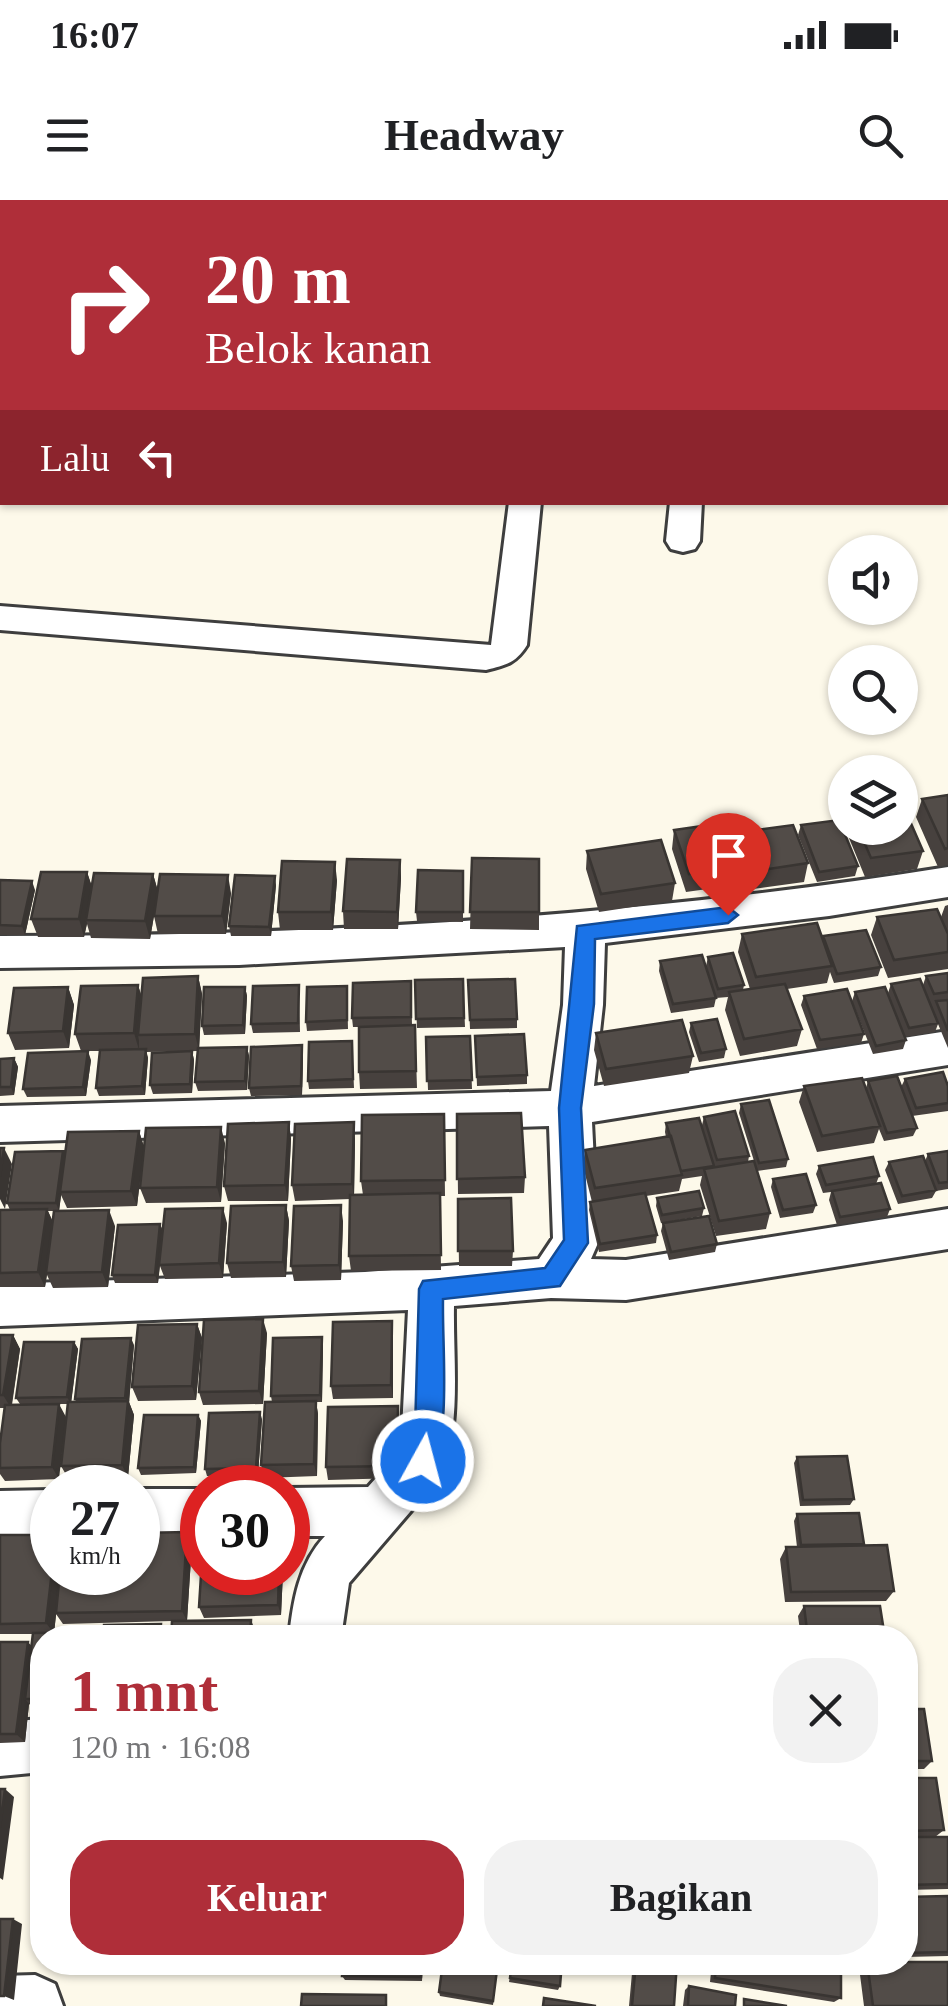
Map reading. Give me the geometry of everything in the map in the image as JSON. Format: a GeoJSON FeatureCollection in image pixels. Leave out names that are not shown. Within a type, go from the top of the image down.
{"type":"FeatureCollection","features":[{"type":"Feature","properties":{"kind":"street"},"geometry":{"type":"LineString","coordinates":[[0,618],[470,657],[502,654],[510,645],[525,505]]}},
{"type":"Feature","properties":{"kind":"street"},"geometry":{"type":"LineString","coordinates":[[682,541],[686,505]]}},
{"type":"Feature","properties":{"kind":"street"},"geometry":{"type":"LineString","coordinates":[[0,952],[206,952],[585,932],[834,902],[948,882]]}},
{"type":"Feature","properties":{"kind":"street"},"geometry":{"type":"LineString","coordinates":[[552,1278],[576,1243],[570,1108],[583,1004],[585,932]]}},
{"type":"Feature","properties":{"kind":"street"},"geometry":{"type":"LineString","coordinates":[[0,1124],[570,1108],[948,1048]]}},
{"type":"Feature","properties":{"kind":"street"},"geometry":{"type":"LineString","coordinates":[[0,1305],[431,1289],[552,1278],[626,1280],[948,1229]]}},
{"type":"Feature","properties":{"kind":"street"},"geometry":{"type":"LineString","coordinates":[[316,1625],[319,1596],[330,1567],[423,1461],[428,1431],[431,1289]]}},
{"type":"Feature","properties":{"kind":"street"},"geometry":{"type":"LineString","coordinates":[[310,1512],[378,1511]]}},
{"type":"Feature","properties":{"kind":"street"},"geometry":{"type":"LineString","coordinates":[[0,1515],[30,1514]]}},
{"type":"Feature","properties":{"kind":"street"},"geometry":{"type":"LineString","coordinates":[[0,1749],[30,1747]]}},
{"type":"Feature","properties":{"kind":"building"},"geometry":{"type":"Polygon","coordinates":[[[948,795],[948,848],[945,849],[922,799],[948,795]]]}},
{"type":"Feature","properties":{"kind":"building"},"geometry":{"type":"Polygon","coordinates":[[[828,821],[828,845],[849,845],[858,866],[819,872],[801,825],[828,821]]]}},
{"type":"Feature","properties":{"kind":"building"},"geometry":{"type":"Polygon","coordinates":[[[724,823],[739,867],[689,874],[674,830],[724,823]]]}},
{"type":"Feature","properties":{"kind":"building"},"geometry":{"type":"Polygon","coordinates":[[[793,825],[808,863],[749,872],[735,833],[793,825]]]}},
{"type":"Feature","properties":{"kind":"building"},"geometry":{"type":"Polygon","coordinates":[[[661,840],[675,883],[601,894],[587,851],[661,840]]]}},
{"type":"Feature","properties":{"kind":"building"},"geometry":{"type":"Polygon","coordinates":[[[918,840],[923,851],[871,858],[865,845],[918,845],[918,840]]]}},
{"type":"Feature","properties":{"kind":"building"},"geometry":{"type":"Polygon","coordinates":[[[472,858],[539,859],[539,912],[470,912],[472,858]]]}},
{"type":"Feature","properties":{"kind":"building"},"geometry":{"type":"Polygon","coordinates":[[[347,859],[400,860],[397,912],[343,911],[347,859]]]}},
{"type":"Feature","properties":{"kind":"building"},"geometry":{"type":"Polygon","coordinates":[[[282,861],[335,862],[331,912],[278,912],[282,861]]]}},
{"type":"Feature","properties":{"kind":"building"},"geometry":{"type":"Polygon","coordinates":[[[418,870],[463,871],[463,912],[416,912],[418,870]]]}},
{"type":"Feature","properties":{"kind":"building"},"geometry":{"type":"Polygon","coordinates":[[[41,872],[87,872],[79,919],[31,919],[41,872]]]}},
{"type":"Feature","properties":{"kind":"building"},"geometry":{"type":"Polygon","coordinates":[[[94,873],[153,874],[145,921],[86,920],[94,873]]]}},
{"type":"Feature","properties":{"kind":"building"},"geometry":{"type":"Polygon","coordinates":[[[160,874],[228,875],[222,916],[154,916],[160,874]]]}},
{"type":"Feature","properties":{"kind":"building"},"geometry":{"type":"Polygon","coordinates":[[[235,875],[275,876],[269,927],[229,926],[235,875]]]}},
{"type":"Feature","properties":{"kind":"building"},"geometry":{"type":"Polygon","coordinates":[[[0,880],[32,881],[22,926],[0,925],[0,880]]]}},
{"type":"Feature","properties":{"kind":"building"},"geometry":{"type":"Polygon","coordinates":[[[937,909],[948,934],[948,952],[894,960],[877,917],[937,909]]]}},
{"type":"Feature","properties":{"kind":"building"},"geometry":{"type":"Polygon","coordinates":[[[817,923],[832,966],[756,977],[742,934],[817,923]]]}},
{"type":"Feature","properties":{"kind":"building"},"geometry":{"type":"Polygon","coordinates":[[[866,930],[881,967],[837,974],[823,936],[866,930]]]}},
{"type":"Feature","properties":{"kind":"building"},"geometry":{"type":"Polygon","coordinates":[[[733,953],[744,985],[718,989],[708,957],[733,953]]]}},
{"type":"Feature","properties":{"kind":"building"},"geometry":{"type":"Polygon","coordinates":[[[702,955],[716,998],[673,1004],[660,961],[702,955]]]}},
{"type":"Feature","properties":{"kind":"building"},"geometry":{"type":"Polygon","coordinates":[[[948,973],[948,992],[934,994],[926,976],[948,973]]]}},
{"type":"Feature","properties":{"kind":"building"},"geometry":{"type":"Polygon","coordinates":[[[198,976],[195,1034],[138,1035],[143,978],[198,976]]]}},
{"type":"Feature","properties":{"kind":"building"},"geometry":{"type":"Polygon","coordinates":[[[463,979],[464,1018],[416,1019],[415,980],[463,979]]]}},
{"type":"Feature","properties":{"kind":"building"},"geometry":{"type":"Polygon","coordinates":[[[515,979],[517,1019],[470,1020],[468,980],[515,979]]]}},
{"type":"Feature","properties":{"kind":"building"},"geometry":{"type":"Polygon","coordinates":[[[920,979],[938,1023],[909,1028],[891,984],[920,979]]]}},
{"type":"Feature","properties":{"kind":"building"},"geometry":{"type":"Polygon","coordinates":[[[411,981],[411,1017],[352,1018],[353,983],[411,981]]]}},
{"type":"Feature","properties":{"kind":"building"},"geometry":{"type":"Polygon","coordinates":[[[785,984],[802,1029],[744,1039],[729,992],[785,984]]]}},
{"type":"Feature","properties":{"kind":"building"},"geometry":{"type":"Polygon","coordinates":[[[138,985],[134,1033],[75,1034],[81,986],[138,985]]]}},
{"type":"Feature","properties":{"kind":"building"},"geometry":{"type":"Polygon","coordinates":[[[299,985],[298,1023],[251,1024],[253,986],[299,985]]]}},
{"type":"Feature","properties":{"kind":"building"},"geometry":{"type":"Polygon","coordinates":[[[347,986],[347,1020],[306,1022],[307,987],[347,986]]]}},
{"type":"Feature","properties":{"kind":"building"},"geometry":{"type":"Polygon","coordinates":[[[68,987],[63,1031],[8,1033],[14,988],[68,987]]]}},
{"type":"Feature","properties":{"kind":"building"},"geometry":{"type":"Polygon","coordinates":[[[204,987],[245,987],[243,1025],[202,1026],[204,987]]]}},
{"type":"Feature","properties":{"kind":"building"},"geometry":{"type":"Polygon","coordinates":[[[885,987],[906,1040],[876,1046],[855,992],[885,987]]]}},
{"type":"Feature","properties":{"kind":"building"},"geometry":{"type":"Polygon","coordinates":[[[847,989],[864,1034],[820,1040],[804,996],[847,989]]]}},
{"type":"Feature","properties":{"kind":"building"},"geometry":{"type":"Polygon","coordinates":[[[948,1000],[948,1031],[936,1001],[948,1000]]]}},
{"type":"Feature","properties":{"kind":"building"},"geometry":{"type":"Polygon","coordinates":[[[717,1019],[726,1049],[701,1053],[691,1023],[717,1019]]]}},
{"type":"Feature","properties":{"kind":"building"},"geometry":{"type":"Polygon","coordinates":[[[682,1020],[693,1056],[606,1069],[596,1033],[682,1020]]]}},
{"type":"Feature","properties":{"kind":"building"},"geometry":{"type":"Polygon","coordinates":[[[415,1025],[416,1071],[359,1072],[359,1027],[415,1025]]]}},
{"type":"Feature","properties":{"kind":"building"},"geometry":{"type":"Polygon","coordinates":[[[524,1034],[527,1075],[477,1077],[475,1036],[524,1034]]]}},
{"type":"Feature","properties":{"kind":"building"},"geometry":{"type":"Polygon","coordinates":[[[470,1036],[472,1080],[427,1081],[426,1037],[470,1036]]]}},
{"type":"Feature","properties":{"kind":"building"},"geometry":{"type":"Polygon","coordinates":[[[352,1041],[353,1079],[308,1081],[309,1042],[352,1041]]]}},
{"type":"Feature","properties":{"kind":"building"},"geometry":{"type":"Polygon","coordinates":[[[302,1045],[301,1086],[249,1088],[251,1047],[302,1045]]]}},
{"type":"Feature","properties":{"kind":"building"},"geometry":{"type":"Polygon","coordinates":[[[247,1047],[245,1081],[195,1082],[198,1048],[247,1047]]]}},
{"type":"Feature","properties":{"kind":"building"},"geometry":{"type":"Polygon","coordinates":[[[146,1049],[142,1086],[96,1088],[100,1050],[146,1049]]]}},
{"type":"Feature","properties":{"kind":"building"},"geometry":{"type":"Polygon","coordinates":[[[88,1051],[83,1087],[23,1089],[28,1053],[88,1051]]]}},
{"type":"Feature","properties":{"kind":"building"},"geometry":{"type":"Polygon","coordinates":[[[192,1051],[190,1084],[150,1085],[152,1053],[192,1051]]]}},
{"type":"Feature","properties":{"kind":"building"},"geometry":{"type":"Polygon","coordinates":[[[14,1058],[11,1087],[0,1087],[0,1059],[14,1058]]]}},
{"type":"Feature","properties":{"kind":"building"},"geometry":{"type":"Polygon","coordinates":[[[943,1072],[948,1103],[916,1108],[905,1079],[943,1072]]]}},
{"type":"Feature","properties":{"kind":"building"},"geometry":{"type":"Polygon","coordinates":[[[897,1076],[917,1128],[887,1133],[868,1081],[897,1076]]]}},
{"type":"Feature","properties":{"kind":"building"},"geometry":{"type":"Polygon","coordinates":[[[862,1078],[880,1126],[822,1136],[804,1086],[862,1078]]]}},
{"type":"Feature","properties":{"kind":"building"},"geometry":{"type":"Polygon","coordinates":[[[769,1100],[788,1159],[759,1163],[741,1104],[769,1100]]]}},
{"type":"Feature","properties":{"kind":"building"},"geometry":{"type":"Polygon","coordinates":[[[735,1111],[749,1156],[717,1160],[704,1117],[735,1111]]]}},
{"type":"Feature","properties":{"kind":"building"},"geometry":{"type":"Polygon","coordinates":[[[521,1113],[525,1177],[457,1179],[457,1114],[521,1113]]]}},
{"type":"Feature","properties":{"kind":"building"},"geometry":{"type":"Polygon","coordinates":[[[444,1114],[445,1180],[361,1181],[362,1115],[444,1114]]]}},
{"type":"Feature","properties":{"kind":"building"},"geometry":{"type":"Polygon","coordinates":[[[699,1118],[714,1166],[681,1171],[666,1123],[699,1118]]]}},
{"type":"Feature","properties":{"kind":"building"},"geometry":{"type":"Polygon","coordinates":[[[289,1122],[285,1185],[224,1186],[228,1124],[289,1122]]]}},
{"type":"Feature","properties":{"kind":"building"},"geometry":{"type":"Polygon","coordinates":[[[354,1122],[352,1184],[292,1185],[295,1124],[354,1122]]]}},
{"type":"Feature","properties":{"kind":"building"},"geometry":{"type":"Polygon","coordinates":[[[221,1127],[217,1187],[140,1188],[146,1128],[221,1127]]]}},
{"type":"Feature","properties":{"kind":"building"},"geometry":{"type":"Polygon","coordinates":[[[139,1131],[131,1191],[60,1192],[68,1132],[139,1131]]]}},
{"type":"Feature","properties":{"kind":"building"},"geometry":{"type":"Polygon","coordinates":[[[671,1136],[682,1175],[595,1188],[585,1150],[671,1136]]]}},
{"type":"Feature","properties":{"kind":"building"},"geometry":{"type":"Polygon","coordinates":[[[63,1151],[56,1203],[7,1203],[15,1152],[63,1151]]]}},
{"type":"Feature","properties":{"kind":"building"},"geometry":{"type":"Polygon","coordinates":[[[948,1151],[948,1182],[939,1183],[928,1154],[948,1151]]]}},
{"type":"Feature","properties":{"kind":"building"},"geometry":{"type":"Polygon","coordinates":[[[923,1156],[936,1190],[902,1196],[889,1162],[923,1156]]]}},
{"type":"Feature","properties":{"kind":"building"},"geometry":{"type":"Polygon","coordinates":[[[873,1157],[879,1176],[826,1185],[819,1166],[873,1157]]]}},
{"type":"Feature","properties":{"kind":"building"},"geometry":{"type":"Polygon","coordinates":[[[754,1161],[770,1213],[719,1221],[704,1169],[754,1161]]]}},
{"type":"Feature","properties":{"kind":"building"},"geometry":{"type":"Polygon","coordinates":[[[806,1174],[816,1205],[783,1210],[773,1179],[806,1174]]]}},
{"type":"Feature","properties":{"kind":"building"},"geometry":{"type":"Polygon","coordinates":[[[881,1183],[890,1209],[840,1217],[832,1191],[881,1183]]]}},
{"type":"Feature","properties":{"kind":"building"},"geometry":{"type":"Polygon","coordinates":[[[699,1191],[704,1208],[662,1215],[657,1198],[699,1191]]]}},
{"type":"Feature","properties":{"kind":"building"},"geometry":{"type":"Polygon","coordinates":[[[440,1193],[441,1255],[349,1256],[350,1195],[440,1193]]]}},
{"type":"Feature","properties":{"kind":"building"},"geometry":{"type":"Polygon","coordinates":[[[645,1193],[657,1235],[600,1244],[590,1202],[645,1193]]]}},
{"type":"Feature","properties":{"kind":"building"},"geometry":{"type":"Polygon","coordinates":[[[511,1198],[513,1251],[458,1251],[458,1199],[511,1198]]]}},
{"type":"Feature","properties":{"kind":"building"},"geometry":{"type":"Polygon","coordinates":[[[286,1205],[283,1262],[227,1263],[231,1206],[286,1205]]]}},
{"type":"Feature","properties":{"kind":"building"},"geometry":{"type":"Polygon","coordinates":[[[341,1205],[339,1265],[291,1266],[294,1206],[341,1205]]]}},
{"type":"Feature","properties":{"kind":"building"},"geometry":{"type":"Polygon","coordinates":[[[223,1208],[219,1263],[159,1265],[165,1209],[223,1208]]]}},
{"type":"Feature","properties":{"kind":"building"},"geometry":{"type":"Polygon","coordinates":[[[47,1209],[38,1272],[0,1273],[0,1210],[47,1209]]]}},
{"type":"Feature","properties":{"kind":"building"},"geometry":{"type":"Polygon","coordinates":[[[109,1210],[102,1272],[46,1273],[54,1211],[109,1210]]]}},
{"type":"Feature","properties":{"kind":"building"},"geometry":{"type":"Polygon","coordinates":[[[709,1216],[717,1244],[671,1252],[663,1223],[709,1216]]]}},
{"type":"Feature","properties":{"kind":"building"},"geometry":{"type":"Polygon","coordinates":[[[160,1224],[155,1275],[112,1275],[118,1225],[160,1224]]]}},
{"type":"Feature","properties":{"kind":"building"},"geometry":{"type":"Polygon","coordinates":[[[263,1319],[259,1391],[199,1392],[204,1320],[263,1319]]]}},
{"type":"Feature","properties":{"kind":"building"},"geometry":{"type":"Polygon","coordinates":[[[392,1321],[391,1385],[331,1386],[333,1322],[392,1321]]]}},
{"type":"Feature","properties":{"kind":"building"},"geometry":{"type":"Polygon","coordinates":[[[197,1324],[192,1386],[132,1387],[138,1325],[197,1324]]]}},
{"type":"Feature","properties":{"kind":"building"},"geometry":{"type":"Polygon","coordinates":[[[0,1335],[13,1335],[3,1395],[0,1395],[0,1335]]]}},
{"type":"Feature","properties":{"kind":"building"},"geometry":{"type":"Polygon","coordinates":[[[322,1337],[320,1395],[271,1396],[273,1338],[322,1337]]]}},
{"type":"Feature","properties":{"kind":"building"},"geometry":{"type":"Polygon","coordinates":[[[131,1338],[125,1398],[75,1399],[82,1339],[131,1338]]]}},
{"type":"Feature","properties":{"kind":"building"},"geometry":{"type":"Polygon","coordinates":[[[24,1342],[74,1342],[67,1397],[16,1398],[24,1342]]]}},
{"type":"Feature","properties":{"kind":"building"},"geometry":{"type":"Polygon","coordinates":[[[128,1401],[122,1465],[61,1465],[68,1402],[128,1401]]]}},
{"type":"Feature","properties":{"kind":"building"},"geometry":{"type":"Polygon","coordinates":[[[316,1401],[314,1464],[261,1465],[265,1402],[316,1401]]]}},
{"type":"Feature","properties":{"kind":"building"},"geometry":{"type":"Polygon","coordinates":[[[59,1404],[52,1465],[0,1468],[5,1405],[59,1404]]]}},
{"type":"Feature","properties":{"kind":"building"},"geometry":{"type":"Polygon","coordinates":[[[398,1406],[397,1466],[326,1467],[328,1407],[398,1406]]]}},
{"type":"Feature","properties":{"kind":"building"},"geometry":{"type":"Polygon","coordinates":[[[260,1412],[256,1465],[205,1465],[209,1413],[260,1412]]]}},
{"type":"Feature","properties":{"kind":"building"},"geometry":{"type":"Polygon","coordinates":[[[144,1415],[198,1415],[194,1465],[138,1465],[144,1415]]]}},
{"type":"Feature","properties":{"kind":"building"},"geometry":{"type":"Polygon","coordinates":[[[847,1456],[854,1499],[803,1500],[797,1457],[847,1456]]]}},
{"type":"Feature","properties":{"kind":"building"},"geometry":{"type":"Polygon","coordinates":[[[859,1513],[864,1544],[801,1545],[797,1514],[859,1513]]]}},
{"type":"Feature","properties":{"kind":"building"},"geometry":{"type":"Polygon","coordinates":[[[180,1532],[182,1611],[56,1613],[58,1595],[160,1595],[160,1533],[180,1532]]]}},
{"type":"Feature","properties":{"kind":"building"},"geometry":{"type":"Polygon","coordinates":[[[0,1535],[30,1535],[30,1595],[49,1595],[46,1623],[0,1624],[0,1535]]]}},
{"type":"Feature","properties":{"kind":"building"},"geometry":{"type":"Polygon","coordinates":[[[887,1545],[894,1591],[791,1592],[786,1547],[887,1545]]]}},
{"type":"Feature","properties":{"kind":"building"},"geometry":{"type":"Polygon","coordinates":[[[200,1595],[278,1595],[278,1605],[199,1607],[200,1595]]]}},
{"type":"Feature","properties":{"kind":"building"},"geometry":{"type":"Polygon","coordinates":[[[804,1606],[880,1606],[883,1625],[806,1625],[804,1606]]]}},
{"type":"Feature","properties":{"kind":"building"},"geometry":{"type":"Polygon","coordinates":[[[251,1620],[251,1625],[172,1625],[172,1621],[251,1620]]]}},
{"type":"Feature","properties":{"kind":"building"},"geometry":{"type":"Polygon","coordinates":[[[0,1642],[28,1642],[16,1734],[0,1734],[0,1642]]]}},
{"type":"Feature","properties":{"kind":"building"},"geometry":{"type":"Polygon","coordinates":[[[30,1658],[30,1699],[25,1699],[30,1658]]]}},
{"type":"Feature","properties":{"kind":"building"},"geometry":{"type":"Polygon","coordinates":[[[918,1709],[924,1709],[932,1761],[918,1761],[918,1709]]]}},
{"type":"Feature","properties":{"kind":"building"},"geometry":{"type":"Polygon","coordinates":[[[918,1778],[936,1778],[944,1830],[918,1831],[918,1778]]]}},
{"type":"Feature","properties":{"kind":"building"},"geometry":{"type":"Polygon","coordinates":[[[0,1789],[5,1789],[0,1827],[0,1789]]]}},
{"type":"Feature","properties":{"kind":"building"},"geometry":{"type":"Polygon","coordinates":[[[918,1837],[948,1837],[948,1884],[918,1885],[918,1837]]]}},
{"type":"Feature","properties":{"kind":"building"},"geometry":{"type":"Polygon","coordinates":[[[948,1896],[948,1952],[918,1953],[918,1897],[948,1896]]]}},
{"type":"Feature","properties":{"kind":"building"},"geometry":{"type":"Polygon","coordinates":[[[0,1919],[13,1919],[4,1996],[0,1996],[0,1919]]]}},
{"type":"Feature","properties":{"kind":"building"},"geometry":{"type":"Polygon","coordinates":[[[918,1962],[948,1962],[948,2006],[873,2006],[869,1975],[918,1975],[918,1962]]]}},
{"type":"Feature","properties":{"kind":"building"},"geometry":{"type":"Polygon","coordinates":[[[342,1975],[421,1975],[421,1977],[342,1975]]]}},
{"type":"Feature","properties":{"kind":"building"},"geometry":{"type":"Polygon","coordinates":[[[441,1975],[496,1975],[493,2001],[439,1992],[441,1975]]]}},
{"type":"Feature","properties":{"kind":"building"},"geometry":{"type":"Polygon","coordinates":[[[510,1975],[561,1975],[560,1986],[510,1978],[510,1975]]]}},
{"type":"Feature","properties":{"kind":"building"},"geometry":{"type":"Polygon","coordinates":[[[635,1975],[676,1975],[674,2006],[632,2006],[635,1975]]]}},
{"type":"Feature","properties":{"kind":"building"},"geometry":{"type":"Polygon","coordinates":[[[841,1975],[841,1998],[715,1978],[841,1975]]]}},
{"type":"Feature","properties":{"kind":"building"},"geometry":{"type":"Polygon","coordinates":[[[689,1986],[736,1995],[735,2006],[688,2006],[689,1986]]]}},
{"type":"Feature","properties":{"kind":"building"},"geometry":{"type":"Polygon","coordinates":[[[302,1994],[386,1995],[386,2006],[301,2006],[302,1994]]]}},
{"type":"Feature","properties":{"kind":"building"},"geometry":{"type":"Polygon","coordinates":[[[544,1998],[596,2006],[543,2006],[544,1998]]]}},
{"type":"Feature","properties":{"kind":"building"},"geometry":{"type":"Polygon","coordinates":[[[744,1999],[787,2006],[744,2006],[744,1999]]]}},
{"type":"Feature","properties":{"kind":"route"},"geometry":{"type":"LineString","coordinates":[[423,1461],[428,1431],[431,1289],[552,1278],[576,1243],[570,1108],[583,1004],[585,932],[728,915]]}}]}
